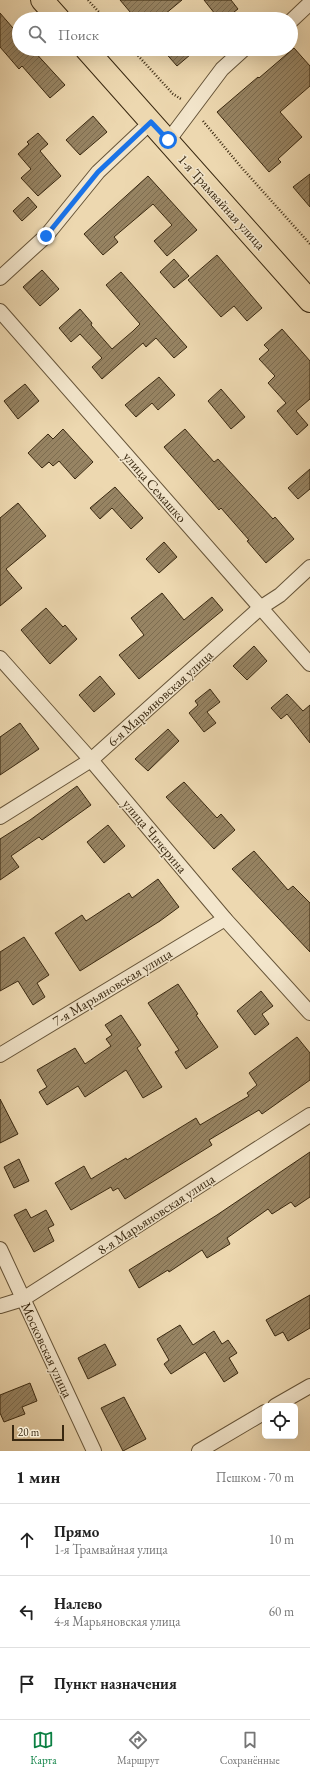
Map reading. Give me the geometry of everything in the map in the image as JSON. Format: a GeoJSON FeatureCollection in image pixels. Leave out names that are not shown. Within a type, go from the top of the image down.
{"type":"FeatureCollection","features":[{"type":"Feature","properties":{"kind":"main road"},"geometry":{"type":"LineString","coordinates":[[42,0],[53,12]]}},
{"type":"Feature","properties":{"kind":"main road","name":"1-я Трамвайная улица"},"geometry":{"type":"LineString","coordinates":[[92,56],[310,301]]}},
{"type":"Feature","properties":{"kind":"street"},"geometry":{"type":"LineString","coordinates":[[298,14],[310,3]]}},
{"type":"Feature","properties":{"kind":"street"},"geometry":{"type":"LineString","coordinates":[[168,140],[222,69],[236,56]]}},
{"type":"Feature","properties":{"kind":"street"},"geometry":{"type":"LineString","coordinates":[[0,278],[46,236],[98,172],[151,122]]}},
{"type":"Feature","properties":{"kind":"street","name":"улица Семашко"},"geometry":{"type":"LineString","coordinates":[[0,311],[310,664]]}},
{"type":"Feature","properties":{"kind":"street","name":"6-я Марьяновская улица"},"geometry":{"type":"LineString","coordinates":[[0,817],[91,760],[260,608],[280,595],[310,567]]}},
{"type":"Feature","properties":{"kind":"street","name":"улица Чичерина"},"geometry":{"type":"LineString","coordinates":[[0,658],[91,760],[225,919],[310,1013]]}},
{"type":"Feature","properties":{"kind":"street","name":"7-я Марьяновская улица"},"geometry":{"type":"LineString","coordinates":[[0,1054],[225,919]]}},
{"type":"Feature","properties":{"kind":"street","name":"8-я Марьяновская улица"},"geometry":{"type":"LineString","coordinates":[[0,1306],[23,1299],[310,1116]]}},
{"type":"Feature","properties":{"kind":"street","name":"Московская улица"},"geometry":{"type":"LineString","coordinates":[[0,1249],[94,1451]]}},
{"type":"Feature","properties":{"kind":"street"},"geometry":{"type":"LineString","coordinates":[[281,1403],[310,1386]]}},
{"type":"Feature","properties":{"kind":"street"},"geometry":{"type":"LineString","coordinates":[[199,1451],[262,1414]]}},
{"type":"Feature","properties":{"kind":"path"},"geometry":{"type":"LineString","coordinates":[[88,0],[99,12]]}},
{"type":"Feature","properties":{"kind":"path"},"geometry":{"type":"LineString","coordinates":[[138,56],[173,94],[192,108],[241,167],[310,244]]}},
{"type":"Feature","properties":{"kind":"building"},"geometry":{"type":"Polygon","coordinates":[[[120,0],[182,0],[167,12],[130,12],[120,0]]]}},
{"type":"Feature","properties":{"kind":"building"},"geometry":{"type":"Polygon","coordinates":[[[204,0],[231,0],[238,9],[234,12],[213,12],[204,0]]]}},
{"type":"Feature","properties":{"kind":"building"},"geometry":{"type":"Polygon","coordinates":[[[0,13],[12,27],[12,56],[38,56],[65,85],[50,98],[22,66],[19,69],[0,47],[0,13]]]}},
{"type":"Feature","properties":{"kind":"building"},"geometry":{"type":"Polygon","coordinates":[[[298,52],[310,66],[310,86],[280,112],[302,137],[278,159],[281,162],[269,172],[217,112],[258,77],[259,78],[285,56],[298,56],[298,52]]]}},
{"type":"Feature","properties":{"kind":"building"},"geometry":{"type":"Polygon","coordinates":[[[168,56],[189,56],[177,66],[168,56]]]}},
{"type":"Feature","properties":{"kind":"building"},"geometry":{"type":"Polygon","coordinates":[[[93,116],[107,132],[80,155],[66,140],[93,116]]]}},
{"type":"Feature","properties":{"kind":"building"},"geometry":{"type":"Polygon","coordinates":[[[38,133],[48,144],[40,151],[61,176],[38,196],[21,178],[31,169],[18,154],[29,144],[27,142],[38,133]]]}},
{"type":"Feature","properties":{"kind":"building"},"geometry":{"type":"Polygon","coordinates":[[[310,174],[310,207],[293,187],[310,174]]]}},
{"type":"Feature","properties":{"kind":"building"},"geometry":{"type":"Polygon","coordinates":[[[148,176],[197,230],[167,256],[154,241],[172,225],[153,204],[114,237],[118,242],[103,255],[84,234],[148,176]]]}},
{"type":"Feature","properties":{"kind":"building"},"geometry":{"type":"Polygon","coordinates":[[[28,197],[37,207],[22,221],[13,211],[28,197]]]}},
{"type":"Feature","properties":{"kind":"building"},"geometry":{"type":"Polygon","coordinates":[[[217,255],[262,308],[247,321],[234,306],[221,317],[188,280],[217,255]]]}},
{"type":"Feature","properties":{"kind":"building"},"geometry":{"type":"Polygon","coordinates":[[[174,259],[189,276],[174,288],[160,272],[174,259]]]}},
{"type":"Feature","properties":{"kind":"building"},"geometry":{"type":"Polygon","coordinates":[[[42,270],[59,289],[40,306],[23,287],[42,270]]]}},
{"type":"Feature","properties":{"kind":"building"},"geometry":{"type":"Polygon","coordinates":[[[121,272],[187,347],[174,358],[156,338],[146,347],[143,343],[102,379],[92,367],[102,358],[80,334],[71,342],[59,328],[80,309],[92,323],[91,325],[112,349],[133,331],[140,324],[106,285],[121,272]]]}},
{"type":"Feature","properties":{"kind":"building"},"geometry":{"type":"Polygon","coordinates":[[[282,329],[310,361],[310,399],[296,411],[308,425],[297,435],[277,411],[286,403],[268,383],[275,376],[259,359],[269,350],[264,345],[282,329]]]}},
{"type":"Feature","properties":{"kind":"building"},"geometry":{"type":"Polygon","coordinates":[[[159,377],[175,395],[158,410],[152,403],[136,417],[125,405],[159,377]]]}},
{"type":"Feature","properties":{"kind":"building"},"geometry":{"type":"Polygon","coordinates":[[[25,384],[39,401],[18,419],[4,401],[25,384]]]}},
{"type":"Feature","properties":{"kind":"building"},"geometry":{"type":"Polygon","coordinates":[[[221,389],[245,417],[231,429],[208,401],[221,389]]]}},
{"type":"Feature","properties":{"kind":"building"},"geometry":{"type":"Polygon","coordinates":[[[63,429],[93,462],[75,479],[59,461],[53,466],[49,462],[42,468],[28,453],[48,434],[53,439],[63,429]]]}},
{"type":"Feature","properties":{"kind":"building"},"geometry":{"type":"Polygon","coordinates":[[[185,429],[214,462],[218,459],[273,519],[275,517],[294,539],[266,563],[247,541],[249,540],[221,508],[219,510],[164,447],[185,429]]]}},
{"type":"Feature","properties":{"kind":"building"},"geometry":{"type":"Polygon","coordinates":[[[310,469],[310,489],[298,499],[288,488],[310,469]]]}},
{"type":"Feature","properties":{"kind":"building"},"geometry":{"type":"Polygon","coordinates":[[[115,487],[143,518],[131,529],[112,508],[100,519],[90,508],[115,487]]]}},
{"type":"Feature","properties":{"kind":"building"},"geometry":{"type":"Polygon","coordinates":[[[18,503],[46,536],[6,569],[22,588],[0,606],[0,518],[18,503]]]}},
{"type":"Feature","properties":{"kind":"building"},"geometry":{"type":"Polygon","coordinates":[[[164,542],[177,557],[159,573],[146,559],[164,542]]]}},
{"type":"Feature","properties":{"kind":"building"},"geometry":{"type":"Polygon","coordinates":[[[162,593],[184,620],[212,597],[223,610],[139,679],[119,655],[144,635],[131,618],[162,593]]]}},
{"type":"Feature","properties":{"kind":"building"},"geometry":{"type":"Polygon","coordinates":[[[46,608],[63,627],[65,625],[77,639],[50,664],[21,630],[46,608]]]}},
{"type":"Feature","properties":{"kind":"building"},"geometry":{"type":"Polygon","coordinates":[[[254,646],[267,661],[247,680],[233,666],[254,646]]]}},
{"type":"Feature","properties":{"kind":"building"},"geometry":{"type":"Polygon","coordinates":[[[100,676],[115,694],[94,712],[79,695],[100,676]]]}},
{"type":"Feature","properties":{"kind":"building"},"geometry":{"type":"Polygon","coordinates":[[[210,689],[220,702],[207,712],[216,723],[204,732],[189,713],[198,705],[195,701],[210,689]]]}},
{"type":"Feature","properties":{"kind":"building"},"geometry":{"type":"Polygon","coordinates":[[[287,694],[303,711],[310,705],[310,743],[287,714],[281,719],[271,708],[287,694]]]}},
{"type":"Feature","properties":{"kind":"building"},"geometry":{"type":"Polygon","coordinates":[[[20,723],[39,749],[0,775],[0,737],[20,723]]]}},
{"type":"Feature","properties":{"kind":"building"},"geometry":{"type":"Polygon","coordinates":[[[168,729],[179,741],[148,771],[135,759],[168,729]]]}},
{"type":"Feature","properties":{"kind":"building"},"geometry":{"type":"Polygon","coordinates":[[[184,782],[217,818],[221,814],[235,830],[214,849],[166,797],[184,782]]]}},
{"type":"Feature","properties":{"kind":"building"},"geometry":{"type":"Polygon","coordinates":[[[77,786],[91,805],[42,840],[39,837],[11,856],[19,867],[0,880],[0,839],[30,820],[77,786]]]}},
{"type":"Feature","properties":{"kind":"building"},"geometry":{"type":"Polygon","coordinates":[[[108,825],[125,846],[104,863],[87,842],[108,825]]]}},
{"type":"Feature","properties":{"kind":"building"},"geometry":{"type":"Polygon","coordinates":[[[254,851],[288,890],[293,886],[310,903],[310,952],[232,869],[254,851]]]}},
{"type":"Feature","properties":{"kind":"building"},"geometry":{"type":"Polygon","coordinates":[[[158,879],[179,907],[160,921],[80,971],[55,933],[82,915],[86,921],[129,893],[132,898],[158,879]]]}},
{"type":"Feature","properties":{"kind":"building"},"geometry":{"type":"Polygon","coordinates":[[[24,937],[49,975],[37,983],[45,997],[33,1005],[18,981],[0,991],[0,952],[24,937]]]}},
{"type":"Feature","properties":{"kind":"building"},"geometry":{"type":"Polygon","coordinates":[[[178,984],[198,1014],[196,1015],[218,1047],[186,1069],[175,1052],[179,1050],[148,1003],[178,984]]]}},
{"type":"Feature","properties":{"kind":"building"},"geometry":{"type":"Polygon","coordinates":[[[261,991],[273,1006],[262,1014],[269,1024],[255,1035],[237,1011],[261,991]]]}},
{"type":"Feature","properties":{"kind":"building"},"geometry":{"type":"Polygon","coordinates":[[[121,1015],[141,1045],[137,1048],[162,1087],[143,1098],[126,1070],[85,1097],[78,1086],[47,1105],[39,1092],[47,1087],[37,1070],[75,1048],[85,1064],[111,1046],[106,1039],[112,1035],[105,1025],[121,1015]]]}},
{"type":"Feature","properties":{"kind":"building"},"geometry":{"type":"Polygon","coordinates":[[[297,1037],[310,1053],[310,1080],[262,1114],[259,1110],[209,1140],[212,1145],[125,1199],[118,1188],[113,1191],[111,1187],[71,1210],[55,1183],[84,1166],[91,1179],[126,1158],[127,1160],[196,1118],[200,1125],[249,1096],[247,1093],[257,1085],[249,1073],[297,1037]]]}},
{"type":"Feature","properties":{"kind":"building"},"geometry":{"type":"Polygon","coordinates":[[[0,1099],[18,1134],[0,1143],[0,1099]]]}},
{"type":"Feature","properties":{"kind":"building"},"geometry":{"type":"Polygon","coordinates":[[[310,1152],[310,1197],[295,1207],[291,1202],[272,1214],[268,1209],[227,1238],[230,1244],[207,1258],[202,1250],[169,1272],[168,1270],[139,1288],[129,1270],[217,1215],[310,1152]]]}},
{"type":"Feature","properties":{"kind":"building"},"geometry":{"type":"Polygon","coordinates":[[[19,1159],[29,1181],[14,1188],[4,1167],[19,1159]]]}},
{"type":"Feature","properties":{"kind":"building"},"geometry":{"type":"Polygon","coordinates":[[[26,1209],[31,1218],[46,1210],[54,1225],[48,1228],[54,1241],[34,1252],[14,1215],[26,1209]]]}},
{"type":"Feature","properties":{"kind":"building"},"geometry":{"type":"Polygon","coordinates":[[[310,1295],[310,1328],[288,1341],[283,1332],[275,1336],[266,1320],[310,1295]]]}},
{"type":"Feature","properties":{"kind":"building"},"geometry":{"type":"Polygon","coordinates":[[[180,1325],[193,1345],[214,1331],[222,1344],[228,1340],[237,1353],[229,1358],[238,1373],[224,1382],[205,1352],[171,1374],[164,1364],[169,1360],[157,1339],[180,1325]]]}},
{"type":"Feature","properties":{"kind":"building"},"geometry":{"type":"Polygon","coordinates":[[[105,1344],[116,1365],[88,1379],[78,1358],[105,1344]]]}},
{"type":"Feature","properties":{"kind":"building"},"geometry":{"type":"Polygon","coordinates":[[[30,1383],[37,1401],[22,1407],[25,1414],[4,1422],[0,1413],[0,1395],[30,1383]]]}},
{"type":"Feature","properties":{"kind":"building"},"geometry":{"type":"Polygon","coordinates":[[[124,1397],[146,1439],[123,1451],[101,1408],[124,1397]]]}},
{"type":"Feature","properties":{"kind":"route"},"geometry":{"type":"LineString","coordinates":[[46,236],[98,172],[151,122],[168,140]]}}]}
